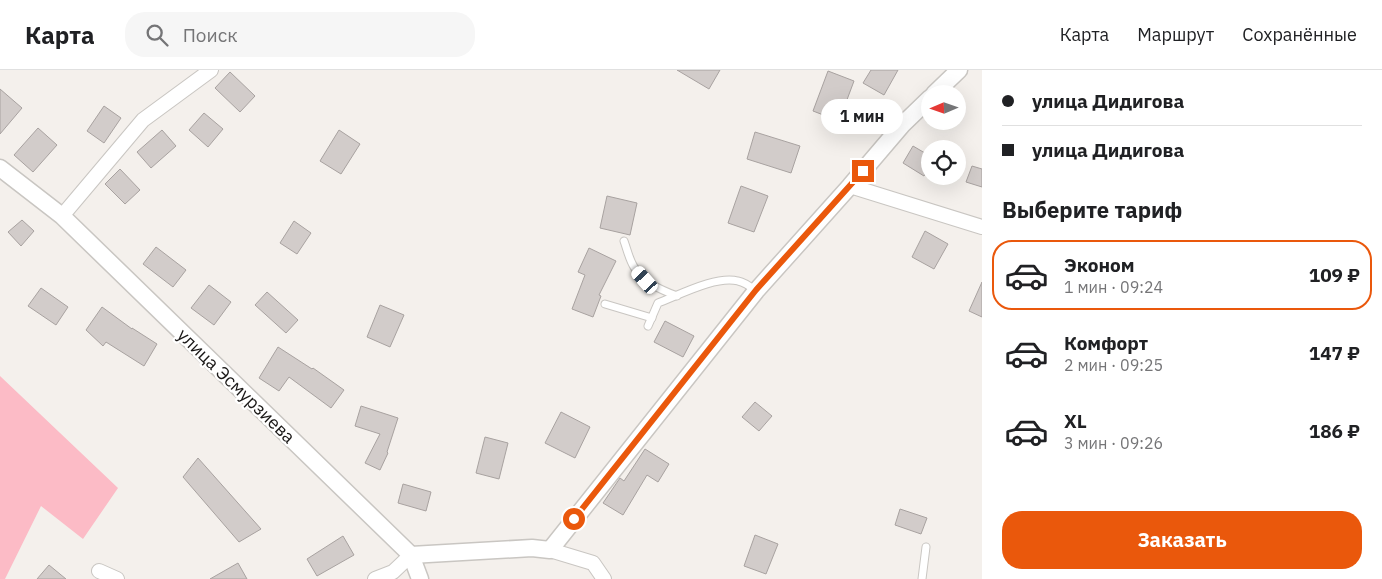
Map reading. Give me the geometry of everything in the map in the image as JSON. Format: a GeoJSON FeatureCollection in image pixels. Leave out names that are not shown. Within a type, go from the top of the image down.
{"type":"FeatureCollection","features":[{"type":"Feature","properties":{"kind":"street"},"geometry":{"type":"LineString","coordinates":[[62,216],[143,120],[211,70]]}},
{"type":"Feature","properties":{"kind":"street"},"geometry":{"type":"LineString","coordinates":[[943,85],[959,70]]}},
{"type":"Feature","properties":{"kind":"street"},"geometry":{"type":"LineString","coordinates":[[550,550],[756,290],[902,125],[921,107]]}},
{"type":"Feature","properties":{"kind":"street","name":"улица Эсмурзиева"},"geometry":{"type":"LineString","coordinates":[[0,168],[62,216],[411,555]]}},
{"type":"Feature","properties":{"kind":"street"},"geometry":{"type":"LineString","coordinates":[[850,186],[982,227]]}},
{"type":"Feature","properties":{"kind":"street"},"geometry":{"type":"LineString","coordinates":[[375,579],[393,572],[411,555],[532,548],[550,550],[593,563],[604,579]]}},
{"type":"Feature","properties":{"kind":"street"},"geometry":{"type":"LineString","coordinates":[[411,555],[420,579]]}},
{"type":"Feature","properties":{"kind":"street"},"geometry":{"type":"LineString","coordinates":[[99,571],[117,579]]}},
{"type":"Feature","properties":{"kind":"lane"},"geometry":{"type":"LineString","coordinates":[[624,240],[634,268],[645,280],[663,291],[677,296]]}},
{"type":"Feature","properties":{"kind":"lane"},"geometry":{"type":"LineString","coordinates":[[648,326],[658,303],[710,283],[725,280],[739,281],[756,290]]}},
{"type":"Feature","properties":{"kind":"lane"},"geometry":{"type":"LineString","coordinates":[[605,304],[652,318]]}},
{"type":"Feature","properties":{"kind":"lane"},"geometry":{"type":"LineString","coordinates":[[922,579],[926,546]]}},
{"type":"Feature","properties":{"kind":"shaded area"},"geometry":{"type":"Polygon","coordinates":[[[0,376],[118,488],[83,539],[41,506],[5,579],[0,579],[0,376]]]}},
{"type":"Feature","properties":{"kind":"building"},"geometry":{"type":"Polygon","coordinates":[[[677,70],[720,70],[709,89],[677,70]]]}},
{"type":"Feature","properties":{"kind":"building"},"geometry":{"type":"Polygon","coordinates":[[[871,70],[898,70],[884,95],[863,83],[871,70]]]}},
{"type":"Feature","properties":{"kind":"building"},"geometry":{"type":"Polygon","coordinates":[[[828,71],[854,81],[839,121],[813,111],[828,71]]]}},
{"type":"Feature","properties":{"kind":"building"},"geometry":{"type":"Polygon","coordinates":[[[230,72],[255,96],[240,112],[215,88],[230,72]]]}},
{"type":"Feature","properties":{"kind":"building"},"geometry":{"type":"Polygon","coordinates":[[[0,89],[22,108],[0,134],[0,89]]]}},
{"type":"Feature","properties":{"kind":"building"},"geometry":{"type":"Polygon","coordinates":[[[104,106],[121,118],[104,143],[87,131],[104,106]]]}},
{"type":"Feature","properties":{"kind":"building"},"geometry":{"type":"Polygon","coordinates":[[[204,113],[223,129],[208,147],[189,130],[204,113]]]}},
{"type":"Feature","properties":{"kind":"building"},"geometry":{"type":"Polygon","coordinates":[[[38,128],[57,145],[33,172],[14,155],[38,128]]]}},
{"type":"Feature","properties":{"kind":"building"},"geometry":{"type":"Polygon","coordinates":[[[162,130],[176,146],[151,168],[137,152],[162,130]]]}},
{"type":"Feature","properties":{"kind":"building"},"geometry":{"type":"Polygon","coordinates":[[[339,130],[360,144],[341,174],[320,161],[339,130]]]}},
{"type":"Feature","properties":{"kind":"building"},"geometry":{"type":"Polygon","coordinates":[[[755,132],[800,146],[791,173],[747,159],[755,132]]]}},
{"type":"Feature","properties":{"kind":"building"},"geometry":{"type":"Polygon","coordinates":[[[913,146],[921,151],[921,174],[903,163],[913,146]]]}},
{"type":"Feature","properties":{"kind":"building"},"geometry":{"type":"Polygon","coordinates":[[[972,166],[982,169],[982,187],[966,182],[972,166]]]}},
{"type":"Feature","properties":{"kind":"building"},"geometry":{"type":"Polygon","coordinates":[[[120,169],[140,190],[125,204],[105,184],[120,169]]]}},
{"type":"Feature","properties":{"kind":"building"},"geometry":{"type":"Polygon","coordinates":[[[741,186],[768,196],[754,232],[728,223],[741,186]]]}},
{"type":"Feature","properties":{"kind":"building"},"geometry":{"type":"Polygon","coordinates":[[[607,196],[637,203],[630,235],[600,228],[607,196]]]}},
{"type":"Feature","properties":{"kind":"building"},"geometry":{"type":"Polygon","coordinates":[[[22,220],[34,231],[21,246],[8,232],[22,220]]]}},
{"type":"Feature","properties":{"kind":"building"},"geometry":{"type":"Polygon","coordinates":[[[294,221],[311,233],[297,254],[280,243],[294,221]]]}},
{"type":"Feature","properties":{"kind":"building"},"geometry":{"type":"Polygon","coordinates":[[[925,231],[948,244],[934,269],[912,257],[925,231]]]}},
{"type":"Feature","properties":{"kind":"building"},"geometry":{"type":"Polygon","coordinates":[[[156,247],[186,270],[173,287],[143,264],[156,247]]]}},
{"type":"Feature","properties":{"kind":"building"},"geometry":{"type":"Polygon","coordinates":[[[589,248],[616,261],[599,295],[601,296],[593,317],[572,309],[585,275],[578,272],[589,248]]]}},
{"type":"Feature","properties":{"kind":"building"},"geometry":{"type":"Polygon","coordinates":[[[982,282],[982,317],[969,311],[982,282]]]}},
{"type":"Feature","properties":{"kind":"building"},"geometry":{"type":"Polygon","coordinates":[[[209,285],[231,302],[214,325],[191,308],[209,285]]]}},
{"type":"Feature","properties":{"kind":"building"},"geometry":{"type":"Polygon","coordinates":[[[41,288],[68,307],[56,325],[28,306],[41,288]]]}},
{"type":"Feature","properties":{"kind":"building"},"geometry":{"type":"Polygon","coordinates":[[[267,292],[298,320],[286,333],[255,305],[267,292]]]}},
{"type":"Feature","properties":{"kind":"building"},"geometry":{"type":"Polygon","coordinates":[[[380,305],[404,315],[390,347],[367,337],[380,305]]]}},
{"type":"Feature","properties":{"kind":"building"},"geometry":{"type":"Polygon","coordinates":[[[102,307],[132,329],[157,344],[144,366],[106,342],[103,346],[86,330],[102,307]]]}},
{"type":"Feature","properties":{"kind":"building"},"geometry":{"type":"Polygon","coordinates":[[[665,321],[694,336],[683,357],[654,342],[665,321]]]}},
{"type":"Feature","properties":{"kind":"building"},"geometry":{"type":"Polygon","coordinates":[[[278,347],[313,368],[344,390],[331,408],[289,377],[279,391],[259,378],[278,347]]]}},
{"type":"Feature","properties":{"kind":"building"},"geometry":{"type":"Polygon","coordinates":[[[755,402],[772,416],[759,431],[742,417],[755,402]]]}},
{"type":"Feature","properties":{"kind":"building"},"geometry":{"type":"Polygon","coordinates":[[[361,406],[398,418],[388,453],[380,470],[365,463],[380,434],[355,426],[361,406]]]}},
{"type":"Feature","properties":{"kind":"building"},"geometry":{"type":"Polygon","coordinates":[[[561,412],[590,427],[575,458],[545,443],[561,412]]]}},
{"type":"Feature","properties":{"kind":"building"},"geometry":{"type":"Polygon","coordinates":[[[485,437],[508,443],[499,479],[476,473],[485,437]]]}},
{"type":"Feature","properties":{"kind":"building"},"geometry":{"type":"Polygon","coordinates":[[[645,449],[669,464],[658,482],[647,475],[623,515],[603,503],[620,478],[624,481],[645,449]]]}},
{"type":"Feature","properties":{"kind":"building"},"geometry":{"type":"Polygon","coordinates":[[[198,458],[261,529],[239,542],[183,477],[198,458]]]}},
{"type":"Feature","properties":{"kind":"building"},"geometry":{"type":"Polygon","coordinates":[[[403,484],[431,492],[426,511],[398,503],[403,484]]]}},
{"type":"Feature","properties":{"kind":"building"},"geometry":{"type":"Polygon","coordinates":[[[900,509],[927,518],[921,534],[895,525],[900,509]]]}},
{"type":"Feature","properties":{"kind":"building"},"geometry":{"type":"Polygon","coordinates":[[[755,535],[778,544],[766,574],[744,566],[755,535]]]}},
{"type":"Feature","properties":{"kind":"building"},"geometry":{"type":"Polygon","coordinates":[[[343,536],[354,555],[317,576],[307,559],[343,536]]]}},
{"type":"Feature","properties":{"kind":"building"},"geometry":{"type":"Polygon","coordinates":[[[238,563],[247,579],[210,579],[238,563]]]}},
{"type":"Feature","properties":{"kind":"building"},"geometry":{"type":"Polygon","coordinates":[[[49,565],[66,579],[37,579],[49,565]]]}},
{"type":"Feature","properties":{"kind":"route"},"geometry":{"type":"LineString","coordinates":[[574,519],[756,290],[863,171]]}}]}
